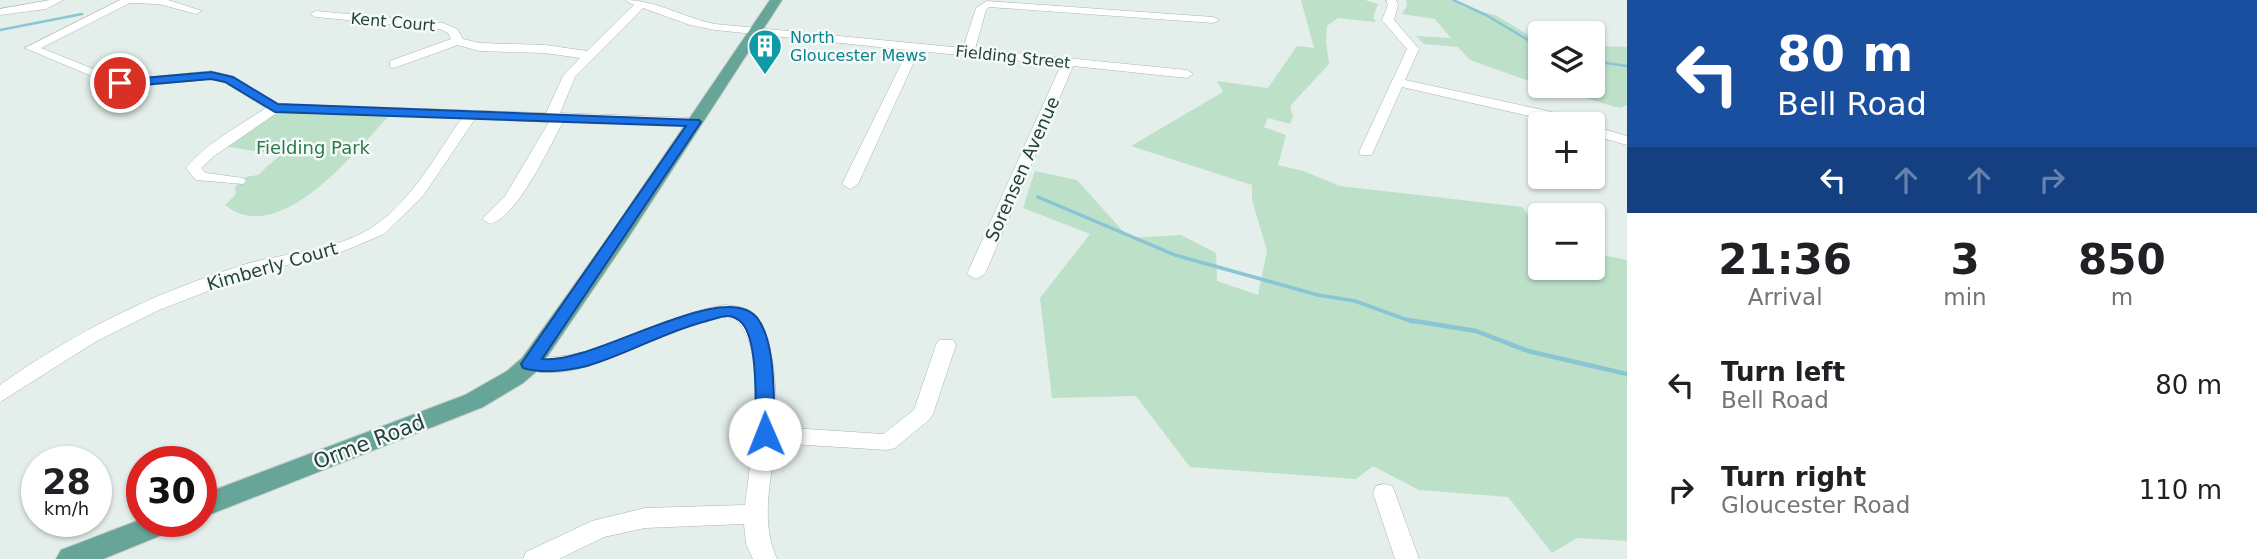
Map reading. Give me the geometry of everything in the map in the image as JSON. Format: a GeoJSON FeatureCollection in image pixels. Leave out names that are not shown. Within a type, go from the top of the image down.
{"type":"FeatureCollection","features":[{"type":"Feature","properties":{"kind":"main road","name":"Orme Road"},"geometry":{"type":"LineString","coordinates":[[217,501],[474,401],[515,377],[530,364],[776,0]]}},
{"type":"Feature","properties":{"kind":"main road"},"geometry":{"type":"LineString","coordinates":[[71,559],[126,537]]}},
{"type":"Feature","properties":{"kind":"street"},"geometry":{"type":"LineString","coordinates":[[4,11],[29,0]]}},
{"type":"Feature","properties":{"kind":"street"},"geometry":{"type":"LineString","coordinates":[[4,11],[46,6],[58,0]]}},
{"type":"Feature","properties":{"kind":"street"},"geometry":{"type":"LineString","coordinates":[[196,11],[159,1],[128,0],[31,48],[120,83],[211,75],[229,79],[275,108],[695,122]]}},
{"type":"Feature","properties":{"kind":"street"},"geometry":{"type":"LineString","coordinates":[[1144,0],[1146,15]]}},
{"type":"Feature","properties":{"kind":"street"},"geometry":{"type":"LineString","coordinates":[[1366,152],[1413,49],[1388,20],[1393,5],[1391,0]]}},
{"type":"Feature","properties":{"kind":"street"},"geometry":{"type":"LineString","coordinates":[[490,219],[511,200],[554,118],[569,76],[635,2]]}},
{"type":"Feature","properties":{"kind":"street","name":"Fielding Street"},"geometry":{"type":"LineString","coordinates":[[635,2],[704,26],[1187,74]]}},
{"type":"Feature","properties":{"kind":"street"},"geometry":{"type":"LineString","coordinates":[[968,52],[981,8],[987,4],[1072,4],[1146,15],[1213,20]]}},
{"type":"Feature","properties":{"kind":"street","name":"Kent Court"},"geometry":{"type":"LineString","coordinates":[[316,15],[443,26],[453,31],[458,41],[479,47],[545,49],[588,55]]}},
{"type":"Feature","properties":{"kind":"street"},"geometry":{"type":"LineString","coordinates":[[394,64],[458,41]]}},
{"type":"Feature","properties":{"kind":"street"},"geometry":{"type":"LineString","coordinates":[[850,184],[915,47]]}},
{"type":"Feature","properties":{"kind":"street","name":"Sorensen Avenue"},"geometry":{"type":"LineString","coordinates":[[976,274],[1068,63]]}},
{"type":"Feature","properties":{"kind":"street"},"geometry":{"type":"LineString","coordinates":[[1397,82],[1534,112]]}},
{"type":"Feature","properties":{"kind":"street"},"geometry":{"type":"LineString","coordinates":[[238,181],[201,177],[193,169],[209,153],[275,108]]}},
{"type":"Feature","properties":{"kind":"street","name":"Kimberly Court"},"geometry":{"type":"LineString","coordinates":[[0,395],[35,367],[166,299],[253,267],[333,249],[376,232],[403,210],[471,115]]}},
{"type":"Feature","properties":{"kind":"street"},"geometry":{"type":"LineString","coordinates":[[1605,134],[1627,141]]}},
{"type":"Feature","properties":{"kind":"street"},"geometry":{"type":"LineString","coordinates":[[530,364],[550,366],[586,360],[687,320],[728,310],[751,321],[761,346],[765,434],[757,514],[758,544],[765,559]]}},
{"type":"Feature","properties":{"kind":"street"},"geometry":{"type":"LineString","coordinates":[[765,434],[887,442],[923,414],[946,345]]}},
{"type":"Feature","properties":{"kind":"street"},"geometry":{"type":"LineString","coordinates":[[1384,493],[1407,559]]}},
{"type":"Feature","properties":{"kind":"street"},"geometry":{"type":"LineString","coordinates":[[535,559],[600,528],[645,518],[757,514]]}},
{"type":"Feature","properties":{"kind":"green space"},"geometry":{"type":"Polygon","coordinates":[[[1301,0],[1365,0],[1378,4],[1373,17],[1376,22],[1338,18],[1327,26],[1329,64],[1290,106],[1293,117],[1290,124],[1268,118],[1264,127],[1286,135],[1278,165],[1303,171],[1340,186],[1522,207],[1528,215],[1528,280],[1605,280],[1605,255],[1627,260],[1627,541],[1577,538],[1552,553],[1508,497],[1419,490],[1373,466],[1356,479],[1190,467],[1136,396],[1052,398],[1040,298],[1090,234],[1023,208],[1035,171],[1077,180],[1129,238],[1181,235],[1216,253],[1217,281],[1258,295],[1267,251],[1252,200],[1252,185],[1131,146],[1223,92],[1217,81],[1268,88],[1297,46],[1314,48],[1301,0]]]}},
{"type":"Feature","properties":{"kind":"green space"},"geometry":{"type":"Polygon","coordinates":[[[1406,0],[1450,0],[1463,7],[1495,15],[1528,35],[1528,81],[1470,60],[1458,47],[1424,44],[1416,36],[1451,38],[1435,19],[1402,14],[1407,6],[1406,0]]]}},
{"type":"Feature","properties":{"kind":"green space"},"geometry":{"type":"Polygon","coordinates":[[[1605,46],[1627,47],[1627,105],[1620,108],[1585,98],[1605,98],[1605,46]]]}},
{"type":"Feature","properties":{"kind":"green space","name":"Fielding Park"},"geometry":{"type":"Polygon","coordinates":[[[272,112],[389,116],[337,171],[315,190],[292,205],[269,215],[246,215],[225,205],[236,194],[235,187],[246,177],[258,175],[280,155],[223,146],[272,112]]]}},
{"type":"Feature","properties":{"kind":"waterway"},"geometry":{"type":"LineString","coordinates":[[1453,0],[1486,15],[1528,40]]}},
{"type":"Feature","properties":{"kind":"waterway"},"geometry":{"type":"LineString","coordinates":[[0,30],[82,14]]}},
{"type":"Feature","properties":{"kind":"waterway"},"geometry":{"type":"LineString","coordinates":[[1605,63],[1627,66]]}},
{"type":"Feature","properties":{"kind":"waterway"},"geometry":{"type":"LineString","coordinates":[[1038,197],[1175,255],[1318,295],[1355,301],[1413,322]]}},
{"type":"Feature","properties":{"kind":"waterway"},"geometry":{"type":"LineString","coordinates":[[1408,320],[1476,331],[1528,351],[1627,374]]}},
{"type":"Feature","properties":{"kind":"place","name":"North Gloucester Mews"},"geometry":{"type":"Point","coordinates":[765,76]}},
{"type":"Feature","properties":{"kind":"route"},"geometry":{"type":"LineString","coordinates":[[120,83],[211,75],[229,79],[275,108],[695,122],[530,364],[550,366],[586,360],[687,320],[728,310],[751,321],[761,346],[765,434]]}}]}
